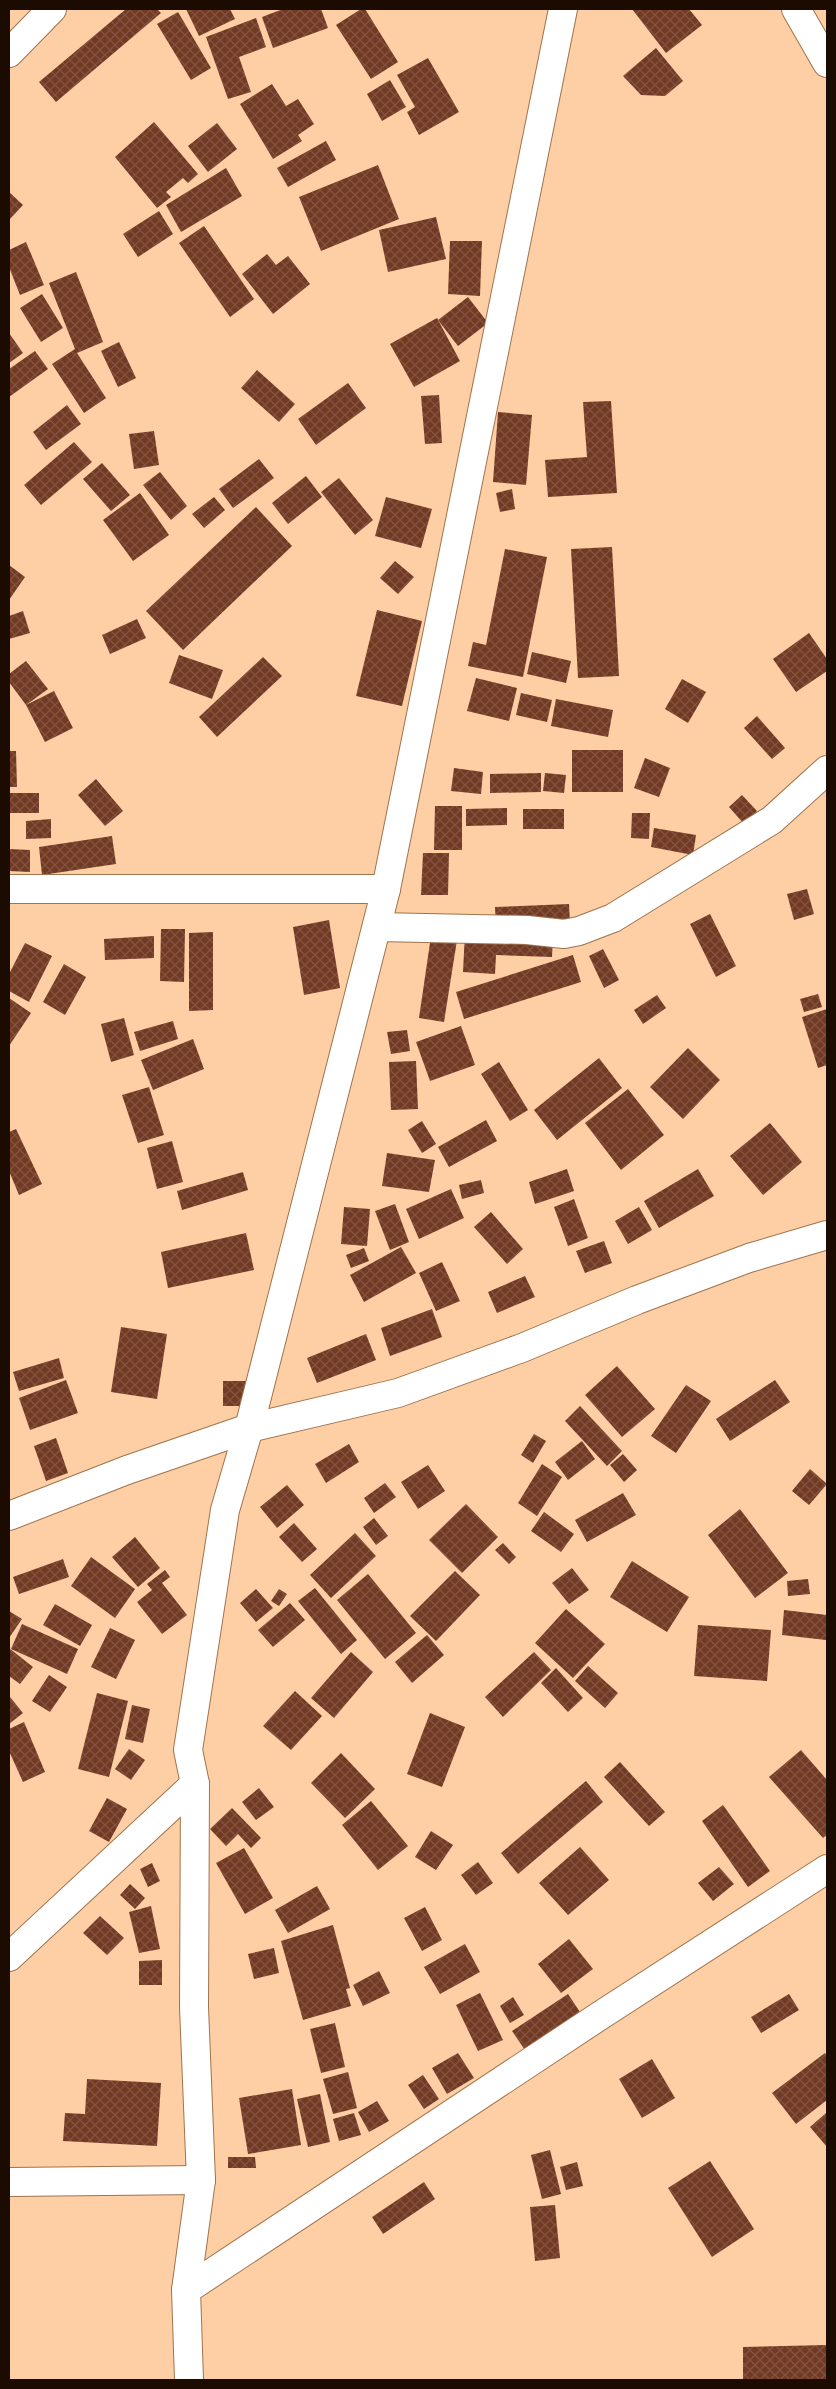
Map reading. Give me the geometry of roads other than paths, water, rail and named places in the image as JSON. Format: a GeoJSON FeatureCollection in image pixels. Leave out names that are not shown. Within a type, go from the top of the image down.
{"type":"FeatureCollection","features":[{"type":"Feature","properties":{"kind":"street"},"geometry":{"type":"LineString","coordinates":[[9,53],[52,9]]}},
{"type":"Feature","properties":{"kind":"street"},"geometry":{"type":"LineString","coordinates":[[189,2380],[186,2290],[201,2180],[194,2007],[195,1784],[188,1750],[208,1616],[225,1510],[249,1428],[386,889],[563,9]]}},
{"type":"Feature","properties":{"kind":"street"},"geometry":{"type":"LineString","coordinates":[[796,9],[827,63]]}},
{"type":"Feature","properties":{"kind":"street"},"geometry":{"type":"LineString","coordinates":[[377,927],[527,930],[564,934],[579,931],[613,918],[772,820],[827,770]]}},
{"type":"Feature","properties":{"kind":"street"},"geometry":{"type":"LineString","coordinates":[[9,889],[386,889]]}},
{"type":"Feature","properties":{"kind":"street"},"geometry":{"type":"LineString","coordinates":[[9,1516],[127,1470],[249,1428],[398,1393],[522,1348],[637,1300],[749,1258],[827,1235]]}},
{"type":"Feature","properties":{"kind":"street"},"geometry":{"type":"LineString","coordinates":[[9,1957],[195,1784]]}},
{"type":"Feature","properties":{"kind":"street"},"geometry":{"type":"LineString","coordinates":[[186,2290],[601,2015],[827,1869]]}},
{"type":"Feature","properties":{"kind":"street"},"geometry":{"type":"LineString","coordinates":[[9,2182],[201,2180]]}}]}
